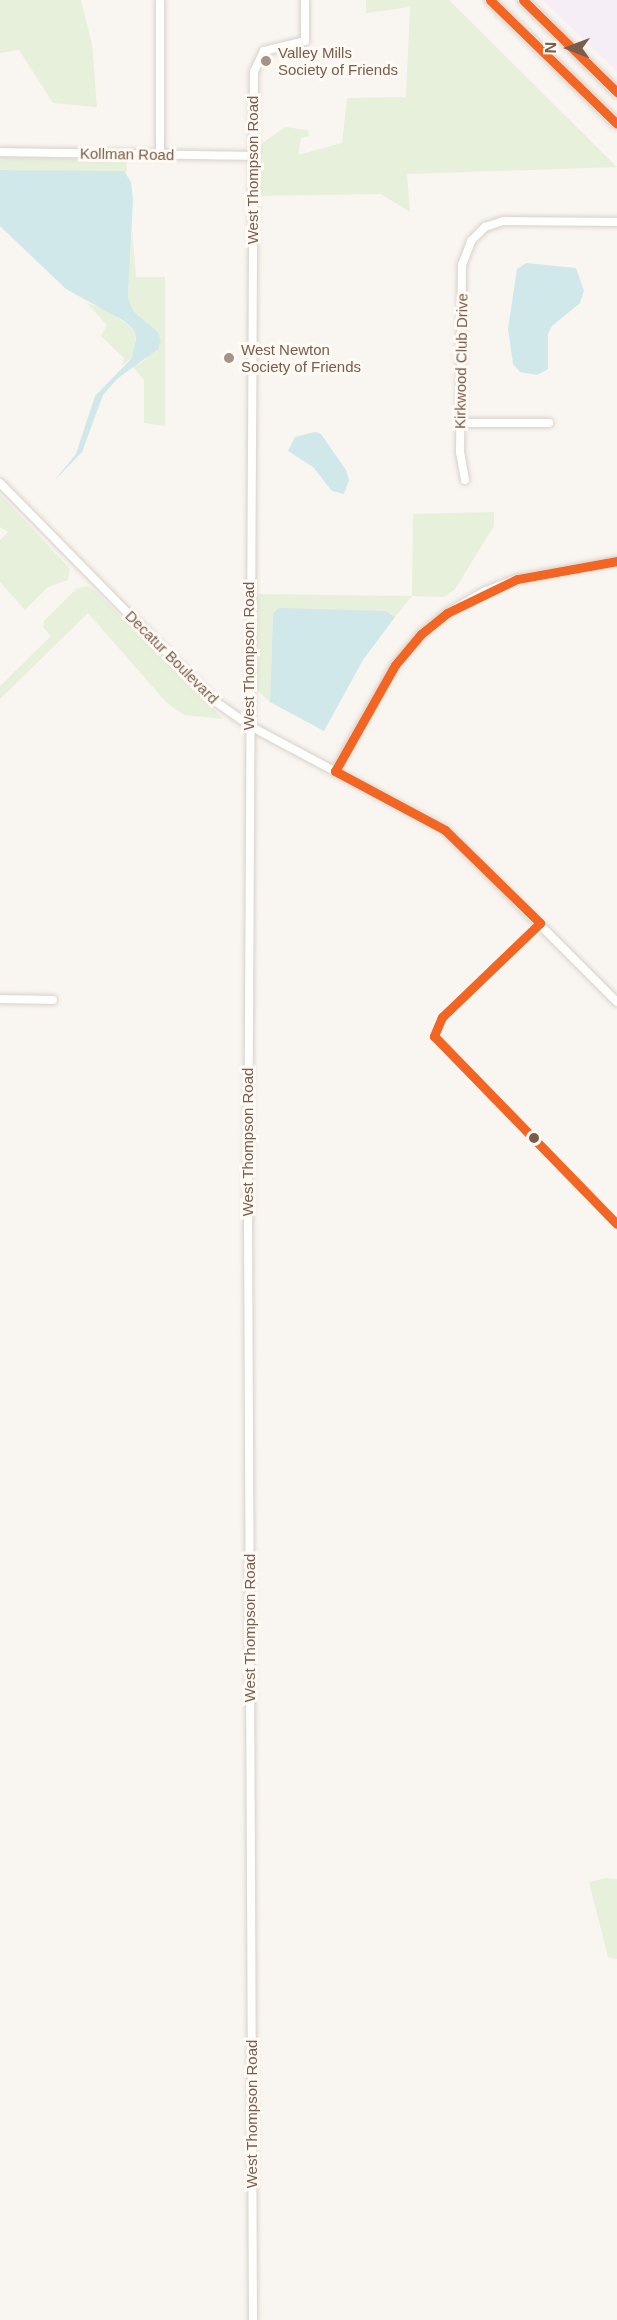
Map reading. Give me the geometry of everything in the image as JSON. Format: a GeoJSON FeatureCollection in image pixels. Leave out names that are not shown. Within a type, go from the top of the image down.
{"type":"FeatureCollection","features":[{"type":"Feature","properties":{"kind":"main road"},"geometry":{"type":"LineString","coordinates":[[490,0],[617,124]]}},
{"type":"Feature","properties":{"kind":"main road"},"geometry":{"type":"LineString","coordinates":[[523,0],[617,92]]}},
{"type":"Feature","properties":{"kind":"street"},"geometry":{"type":"LineString","coordinates":[[160,0],[160,155]]}},
{"type":"Feature","properties":{"kind":"street","name":"West Thompson Road"},"geometry":{"type":"LineString","coordinates":[[253,2320],[248,1209],[254,156],[257,62],[264,51],[305,40],[305,0]]}},
{"type":"Feature","properties":{"kind":"street","name":"Kollman Road"},"geometry":{"type":"LineString","coordinates":[[0,152],[254,156]]}},
{"type":"Feature","properties":{"kind":"street","name":"Kirkwood Club Drive"},"geometry":{"type":"LineString","coordinates":[[465,480],[460,423],[462,265],[470,243],[485,227],[504,220],[617,222]]}},
{"type":"Feature","properties":{"kind":"street"},"geometry":{"type":"LineString","coordinates":[[460,423],[549,423]]}},
{"type":"Feature","properties":{"kind":"street","name":"Decatur Boulevard"},"geometry":{"type":"LineString","coordinates":[[0,483],[207,694],[250,726],[428,819],[454,837],[617,1002]]}},
{"type":"Feature","properties":{"kind":"street"},"geometry":{"type":"LineString","coordinates":[[335,771],[394,665],[421,634],[447,613],[475,596],[517,579],[617,561]]}},
{"type":"Feature","properties":{"kind":"street"},"geometry":{"type":"LineString","coordinates":[[0,999],[53,1000]]}},
{"type":"Feature","properties":{"kind":"shaded area"},"geometry":{"type":"Polygon","coordinates":[[[543,0],[617,0],[617,72],[543,0]]]}},
{"type":"Feature","properties":{"kind":"green space"},"geometry":{"type":"Polygon","coordinates":[[[0,0],[81,0],[92,44],[97,107],[53,103],[19,50],[0,53],[0,0]]]}},
{"type":"Feature","properties":{"kind":"green space"},"geometry":{"type":"Polygon","coordinates":[[[366,0],[449,0],[617,167],[407,174],[410,212],[381,194],[260,196],[261,144],[285,127],[308,130],[309,136],[301,138],[298,155],[342,143],[347,98],[406,97],[410,7],[366,13],[366,0]]]}},
{"type":"Feature","properties":{"kind":"green space"},"geometry":{"type":"Polygon","coordinates":[[[0,157],[127,159],[127,172],[0,170],[0,157]]]}},
{"type":"Feature","properties":{"kind":"green space"},"geometry":{"type":"Polygon","coordinates":[[[132,230],[136,277],[165,277],[165,426],[144,423],[144,380],[133,367],[145,360],[161,341],[158,332],[132,311],[128,298],[132,230]]]}},
{"type":"Feature","properties":{"kind":"green space"},"geometry":{"type":"Polygon","coordinates":[[[87,303],[108,310],[134,330],[136,348],[132,358],[122,366],[124,358],[101,336],[107,325],[87,303]]]}},
{"type":"Feature","properties":{"kind":"green space"},"geometry":{"type":"Polygon","coordinates":[[[0,494],[70,569],[68,580],[48,587],[25,610],[0,582],[0,540],[8,532],[0,527],[0,494]]]}},
{"type":"Feature","properties":{"kind":"green space"},"geometry":{"type":"Polygon","coordinates":[[[494,512],[494,526],[455,589],[444,597],[412,596],[413,514],[494,512]]]}},
{"type":"Feature","properties":{"kind":"green space"},"geometry":{"type":"Polygon","coordinates":[[[86,586],[94,590],[223,719],[184,715],[166,702],[88,613],[0,699],[0,686],[51,636],[43,627],[44,621],[76,589],[86,586]]]}},
{"type":"Feature","properties":{"kind":"green space"},"geometry":{"type":"Polygon","coordinates":[[[257,594],[412,596],[395,617],[386,611],[273,614],[270,702],[256,689],[257,594]]]}},
{"type":"Feature","properties":{"kind":"green space"},"geometry":{"type":"Polygon","coordinates":[[[607,1878],[617,1879],[617,1959],[608,1957],[589,1882],[607,1878]]]}},
{"type":"Feature","properties":{"kind":"water"},"geometry":{"type":"Polygon","coordinates":[[[0,170],[124,171],[131,182],[133,200],[128,298],[133,311],[158,332],[161,341],[158,349],[117,379],[103,395],[82,452],[54,481],[76,454],[95,396],[132,358],[136,339],[134,330],[124,321],[66,289],[0,226],[0,170]]]}},
{"type":"Feature","properties":{"kind":"water"},"geometry":{"type":"Polygon","coordinates":[[[526,263],[576,268],[584,291],[580,303],[552,326],[548,334],[548,369],[537,375],[520,372],[513,364],[508,329],[517,269],[526,263]]]}},
{"type":"Feature","properties":{"kind":"water"},"geometry":{"type":"Polygon","coordinates":[[[315,432],[321,434],[346,470],[349,480],[344,494],[332,491],[313,467],[288,451],[295,437],[315,432]]]}},
{"type":"Feature","properties":{"kind":"water"},"geometry":{"type":"Polygon","coordinates":[[[279,608],[386,611],[395,617],[363,660],[324,731],[270,702],[273,614],[279,608]]]}},
{"type":"Feature","properties":{"kind":"transit line"},"geometry":{"type":"LineString","coordinates":[[490,0],[617,124]]}},
{"type":"Feature","properties":{"kind":"transit line"},"geometry":{"type":"LineString","coordinates":[[523,0],[617,92]]}},
{"type":"Feature","properties":{"kind":"transit line"},"geometry":{"type":"LineString","coordinates":[[617,561],[517,579],[447,613],[421,634],[395,665],[335,771],[445,830],[540,923],[442,1017],[434,1036],[617,1224]]}},
{"type":"Feature","properties":{"kind":"place","name":"Valley Mills Society of Friends"},"geometry":{"type":"Point","coordinates":[266,61]}},
{"type":"Feature","properties":{"kind":"place","name":"West Newton Society of Friends"},"geometry":{"type":"Point","coordinates":[229,358]}}]}
